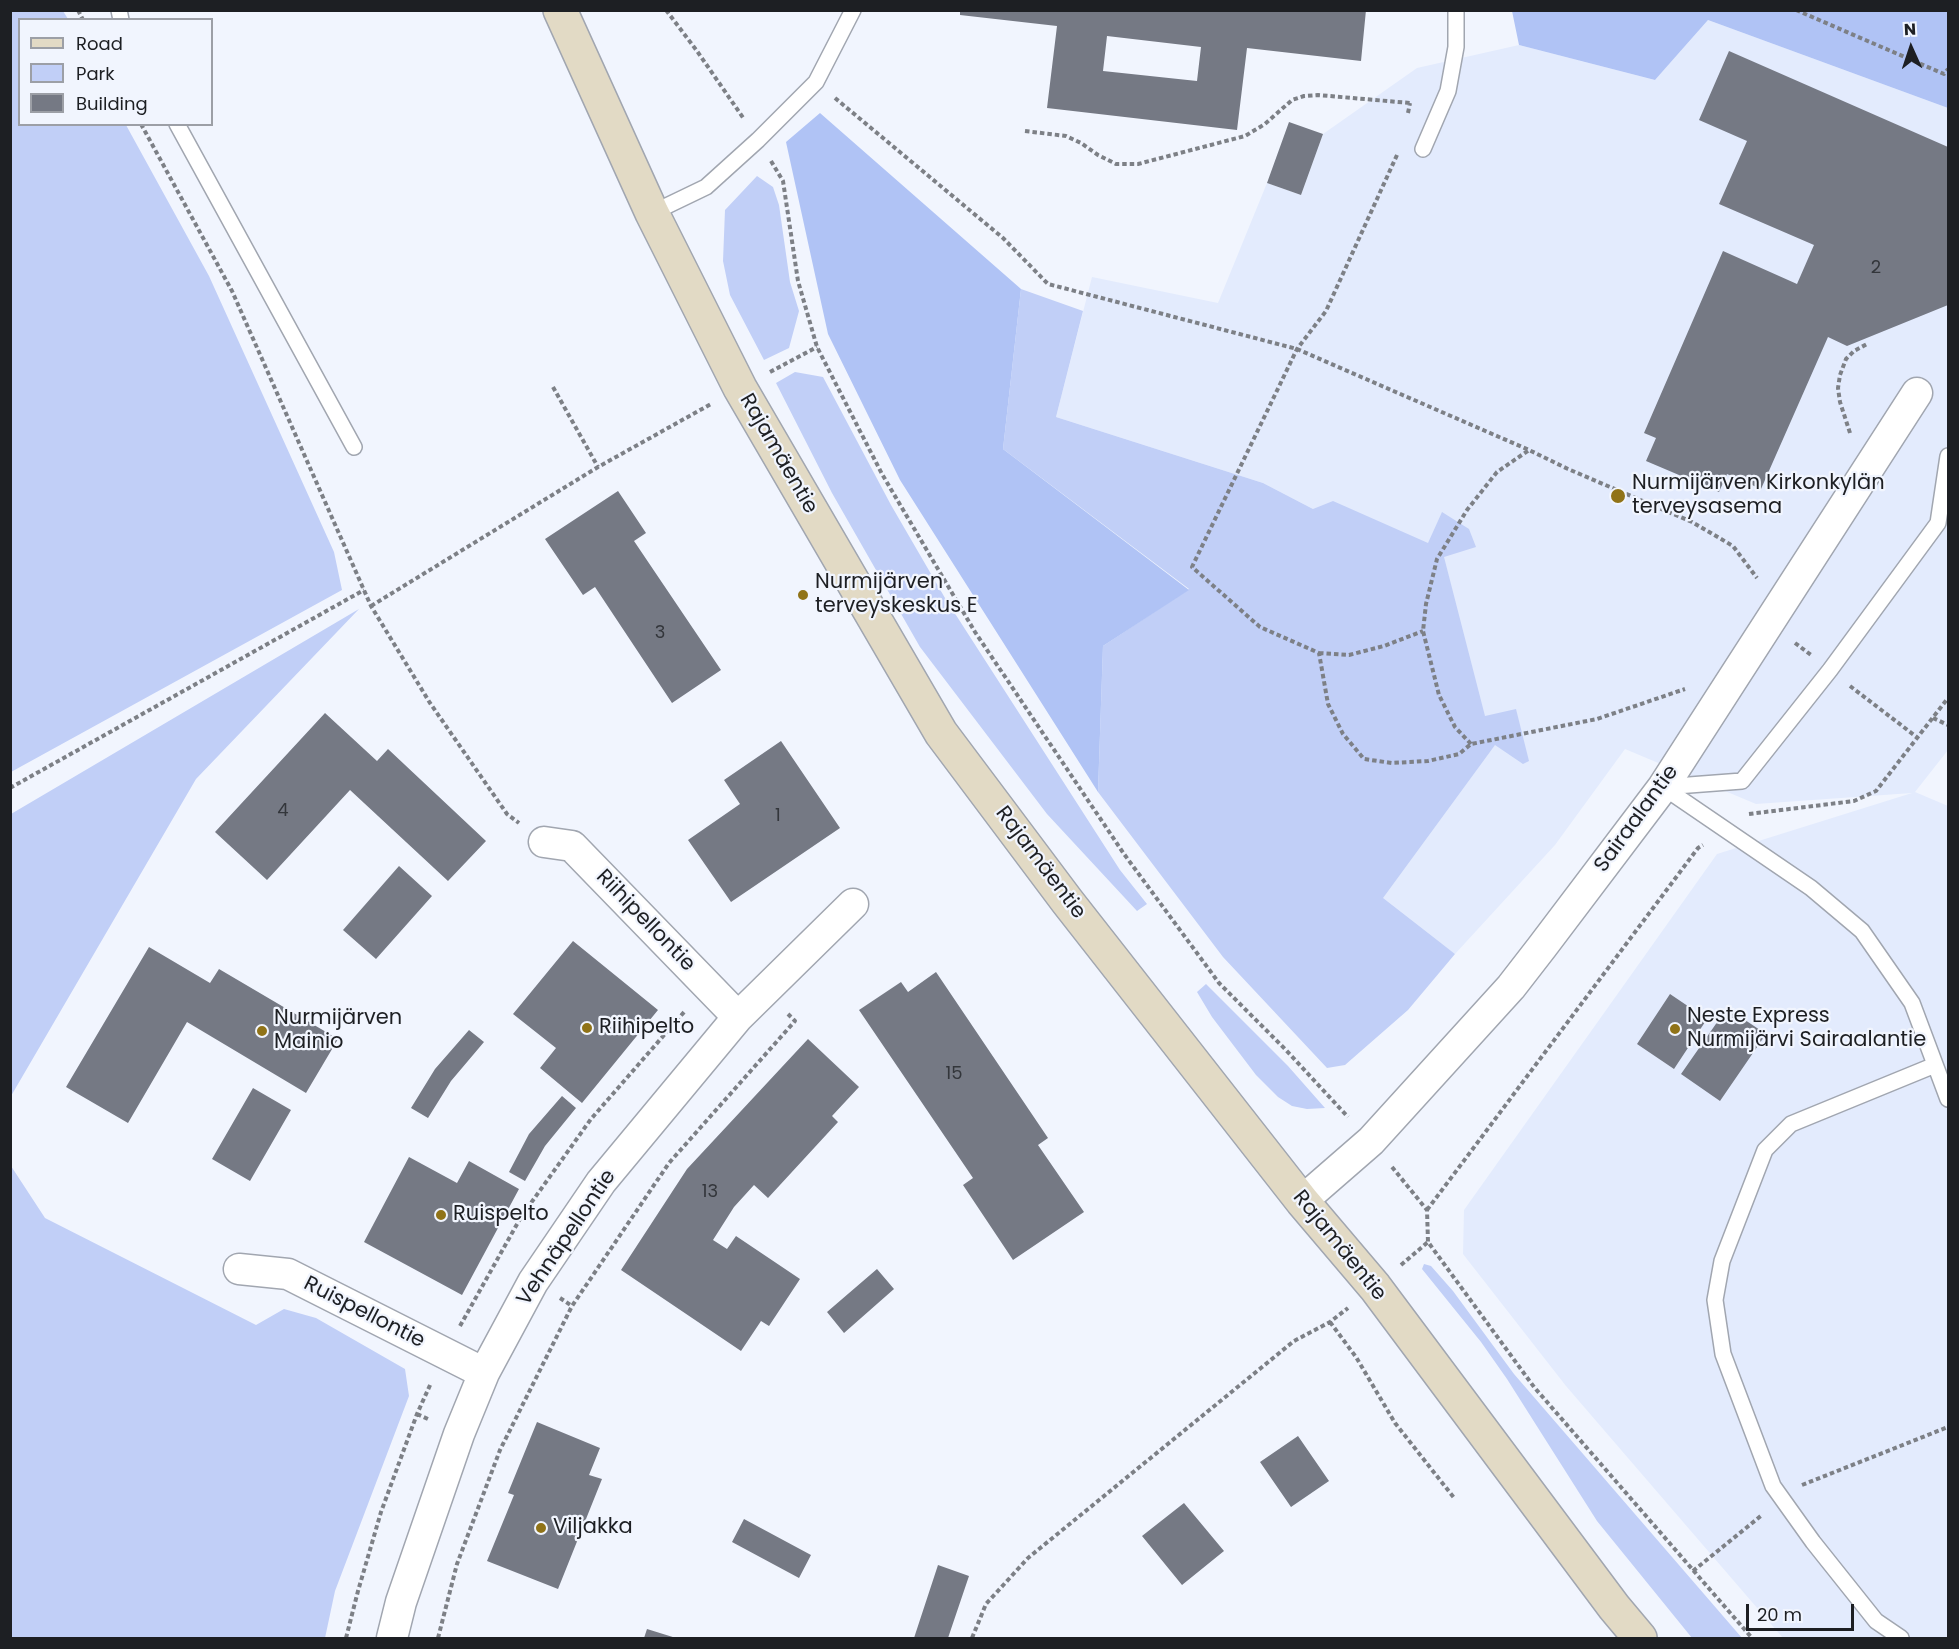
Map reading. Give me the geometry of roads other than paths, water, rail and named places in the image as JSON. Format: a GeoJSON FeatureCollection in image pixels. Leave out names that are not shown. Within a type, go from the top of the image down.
{"type":"FeatureCollection","features":[{"type":"Feature","properties":{"kind":"main road","name":"Rajamäentie"},"geometry":{"type":"LineString","coordinates":[[560,10],[652,213],[740,388],[941,733],[1067,901],[1302,1201],[1375,1287],[1614,1607],[1640,1638]]}},
{"type":"Feature","properties":{"kind":"street","name":"Sairaalantie"},"geometry":{"type":"LineString","coordinates":[[1302,1201],[1371,1141],[1511,987],[1663,787],[1917,393]]}},
{"type":"Feature","properties":{"kind":"street","name":"Riihipellontie"},"geometry":{"type":"LineString","coordinates":[[544,842],[572,846],[738,1017]]}},
{"type":"Feature","properties":{"kind":"street","name":"Vehnäpellontie"},"geometry":{"type":"LineString","coordinates":[[392,1638],[401,1602],[459,1434],[484,1372],[533,1282],[601,1182],[738,1017],[853,904]]}},
{"type":"Feature","properties":{"kind":"street","name":"Ruispellontie"},"geometry":{"type":"LineString","coordinates":[[239,1269],[288,1274],[484,1372]]}},
{"type":"Feature","properties":{"kind":"lane"},"geometry":{"type":"LineString","coordinates":[[652,213],[706,187],[758,140],[816,82],[853,10]]}},
{"type":"Feature","properties":{"kind":"lane"},"geometry":{"type":"LineString","coordinates":[[1423,149],[1448,91],[1456,47],[1456,10]]}},
{"type":"Feature","properties":{"kind":"lane"},"geometry":{"type":"LineString","coordinates":[[178,126],[354,447]]}},
{"type":"Feature","properties":{"kind":"lane"},"geometry":{"type":"LineString","coordinates":[[1663,787],[1742,781],[1830,670],[1938,523],[1948,456]]}},
{"type":"Feature","properties":{"kind":"lane"},"geometry":{"type":"LineString","coordinates":[[1663,787],[1811,888],[1862,932],[1912,1003],[1948,1099]]}},
{"type":"Feature","properties":{"kind":"lane"},"geometry":{"type":"LineString","coordinates":[[1902,1638],[1876,1621],[1813,1542],[1773,1486],[1722,1354],[1715,1300],[1722,1261],[1765,1150],[1791,1124],[1935,1065]]}},
{"type":"Feature","properties":{"kind":"place","name":"Nurmijärven Kirkonkylän terveysasema"},"geometry":{"type":"Point","coordinates":[1618,496]}},
{"type":"Feature","properties":{"kind":"place","name":"Nurmijärven terveyskeskus E"},"geometry":{"type":"Point","coordinates":[803,595]}},
{"type":"Feature","properties":{"kind":"place","name":"Riihipelto"},"geometry":{"type":"Point","coordinates":[587,1028]}},
{"type":"Feature","properties":{"kind":"place","name":"Neste Express Nurmijärvi Sairaalantie"},"geometry":{"type":"Point","coordinates":[1675,1029]}},
{"type":"Feature","properties":{"kind":"place","name":"Nurmijärven Mainio"},"geometry":{"type":"Point","coordinates":[262,1031]}},
{"type":"Feature","properties":{"kind":"place","name":"Ruispelto"},"geometry":{"type":"Point","coordinates":[441,1215]}},
{"type":"Feature","properties":{"kind":"place","name":"Viljakka"},"geometry":{"type":"Point","coordinates":[541,1528]}}]}
